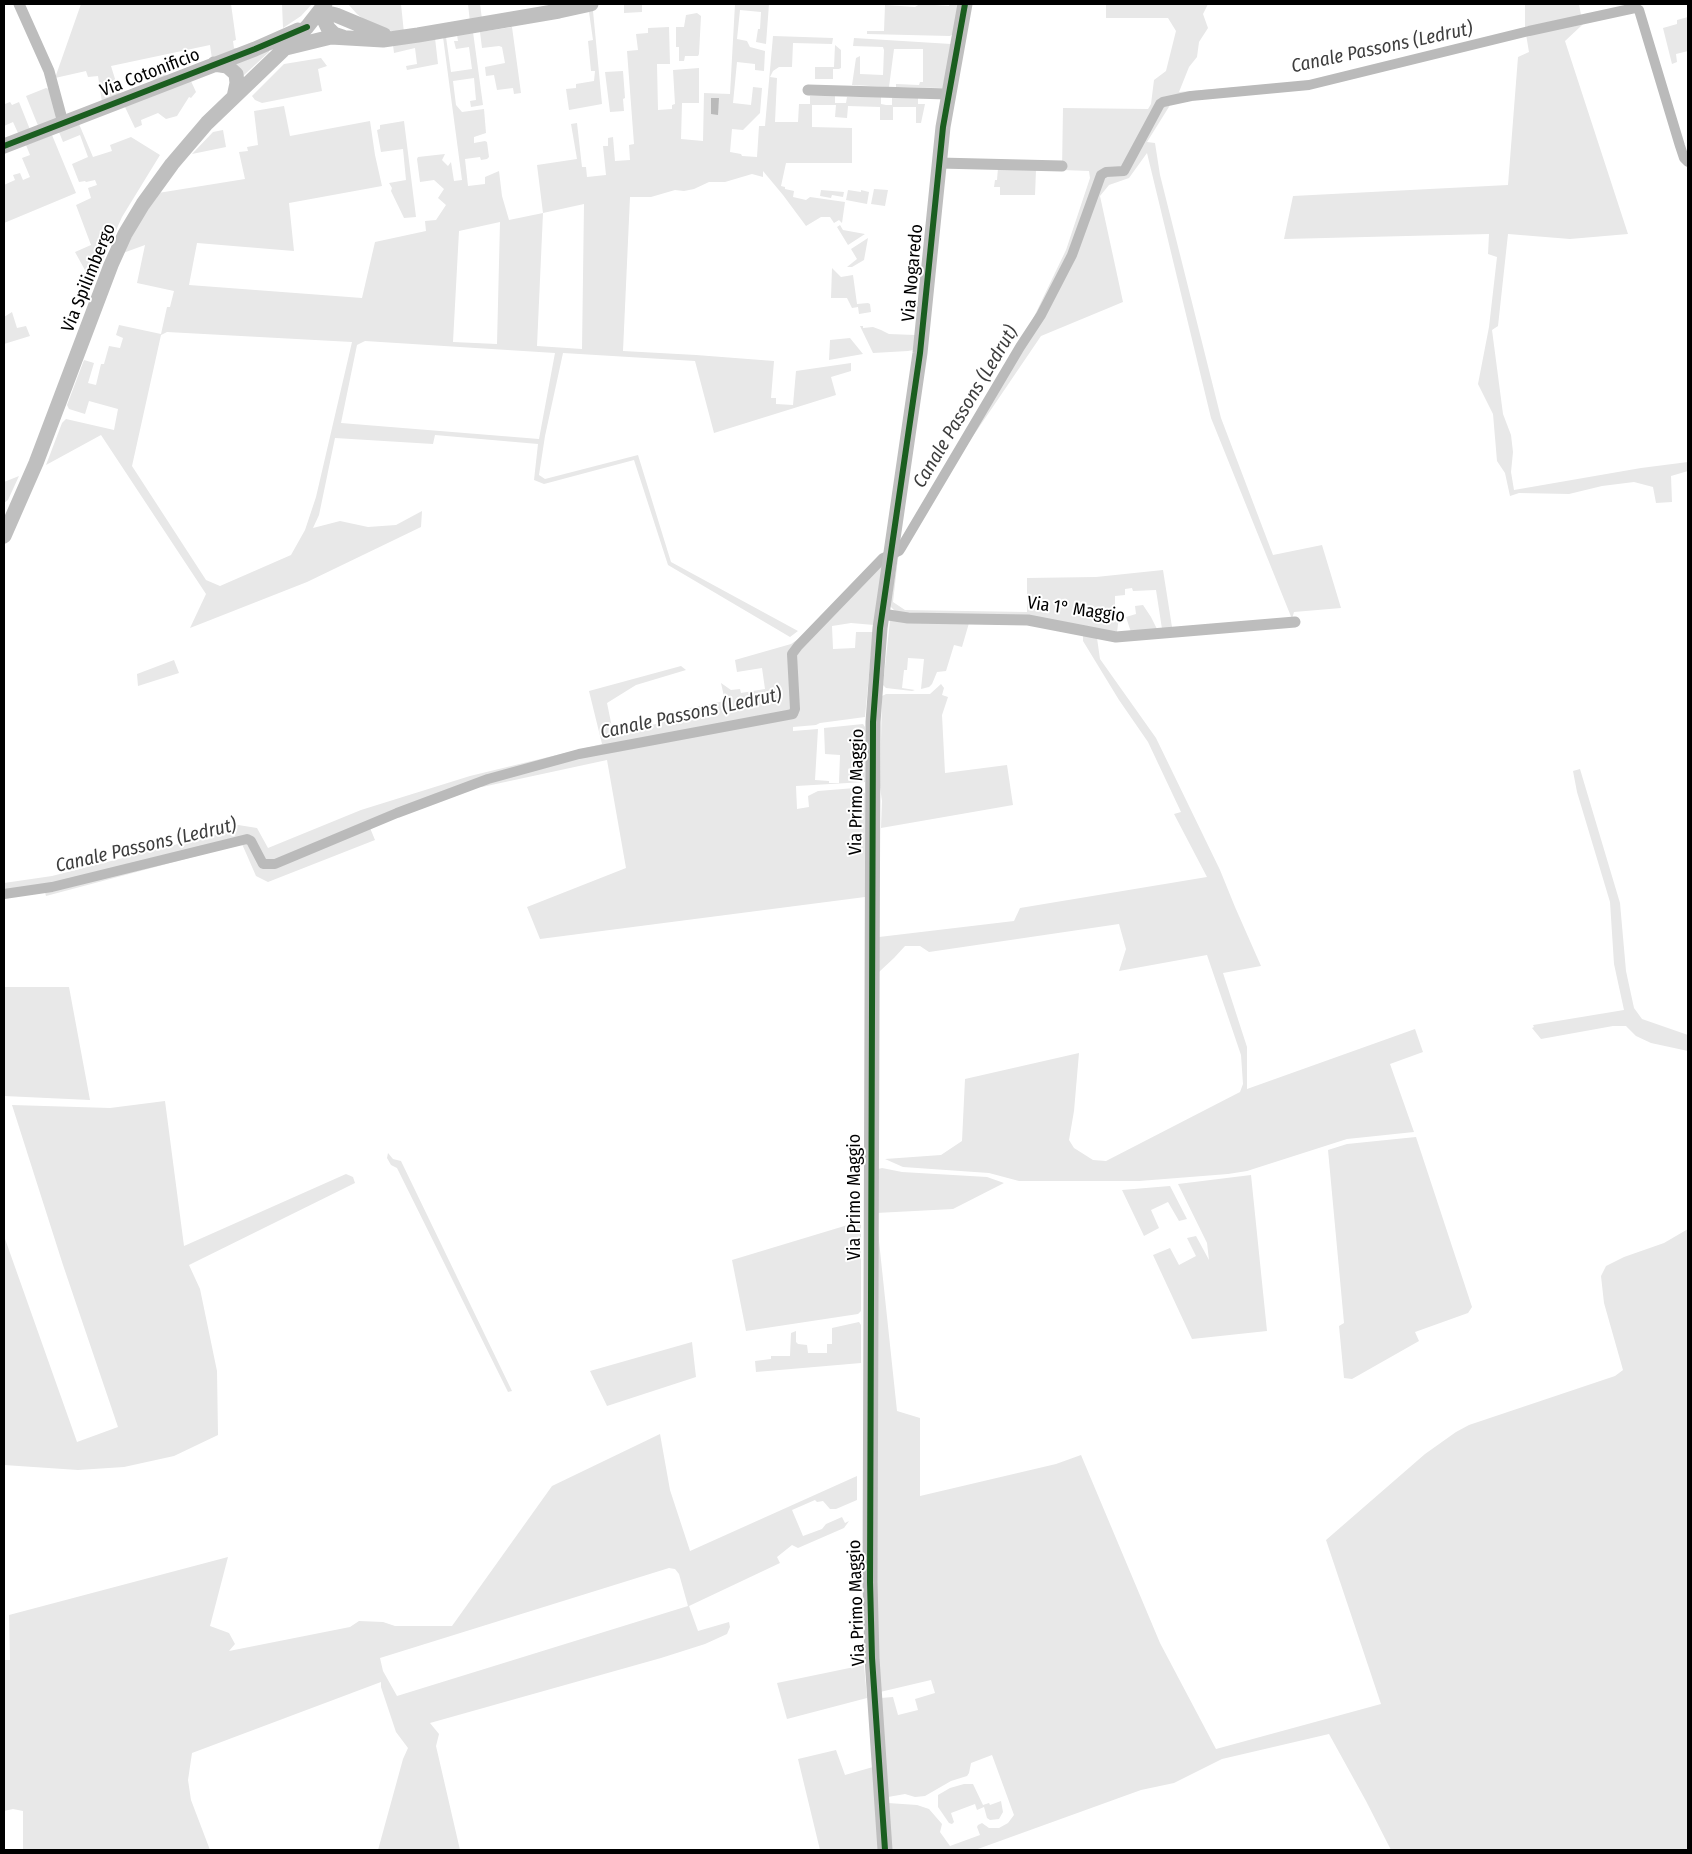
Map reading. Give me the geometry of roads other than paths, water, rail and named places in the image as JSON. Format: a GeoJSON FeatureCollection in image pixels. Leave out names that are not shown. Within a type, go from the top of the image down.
{"type":"FeatureCollection","features":[{"type":"Feature","properties":{"kind":"street"},"geometry":{"type":"LineString","coordinates":[[19,4],[49,71],[63,123]]}},
{"type":"Feature","properties":{"kind":"street"},"geometry":{"type":"LineString","coordinates":[[342,4],[366,27]]}},
{"type":"Feature","properties":{"kind":"street"},"geometry":{"type":"LineString","coordinates":[[284,49],[322,38],[343,37],[383,40],[591,4]]}},
{"type":"Feature","properties":{"kind":"street","name":"Via Nogaredo"},"geometry":{"type":"LineString","coordinates":[[891,552],[920,353],[939,162],[948,94],[965,4]]}},
{"type":"Feature","properties":{"kind":"street"},"geometry":{"type":"LineString","coordinates":[[323,7],[336,15],[383,34],[403,37]]}},
{"type":"Feature","properties":{"kind":"street"},"geometry":{"type":"LineString","coordinates":[[323,7],[328,28],[334,34],[343,37]]}},
{"type":"Feature","properties":{"kind":"street","name":"Via Spilimbergo"},"geometry":{"type":"LineString","coordinates":[[4,536],[36,463],[111,265],[125,234],[143,204],[172,164],[207,123],[307,27],[323,7]]}},
{"type":"Feature","properties":{"kind":"street","name":"Via Cotonificio"},"geometry":{"type":"LineString","coordinates":[[4,146],[307,27]]}},
{"type":"Feature","properties":{"kind":"street","name":"Via Cotonificio"},"geometry":{"type":"LineString","coordinates":[[212,64],[227,66],[236,74],[237,83],[234,97]]}},
{"type":"Feature","properties":{"kind":"street"},"geometry":{"type":"LineString","coordinates":[[808,90],[948,94]]}},
{"type":"Feature","properties":{"kind":"street"},"geometry":{"type":"LineString","coordinates":[[939,162],[1062,166]]}},
{"type":"Feature","properties":{"kind":"street","name":"Via Primo Maggio"},"geometry":{"type":"LineString","coordinates":[[885,1850],[872,1658],[870,1582],[873,722],[875,677],[891,552]]}},
{"type":"Feature","properties":{"kind":"street","name":"Via 1° Maggio"},"geometry":{"type":"LineString","coordinates":[[882,614],[908,618],[1028,620],[1116,637],[1295,622]]}},
{"type":"Feature","properties":{"kind":"waterway","name":"Canale Passons (Ledrut)"},"geometry":{"type":"LineString","coordinates":[[4,894],[52,887],[247,839],[251,841],[263,864],[275,864],[397,813],[488,779],[579,754],[793,714],[795,709],[792,654],[883,558],[899,551],[1041,315],[1072,255],[1101,175],[1106,172],[1124,171],[1160,104],[1163,102],[1191,96],[1309,85],[1529,31],[1635,8],[1639,10],[1680,146],[1684,158],[1688,162]]}}]}
